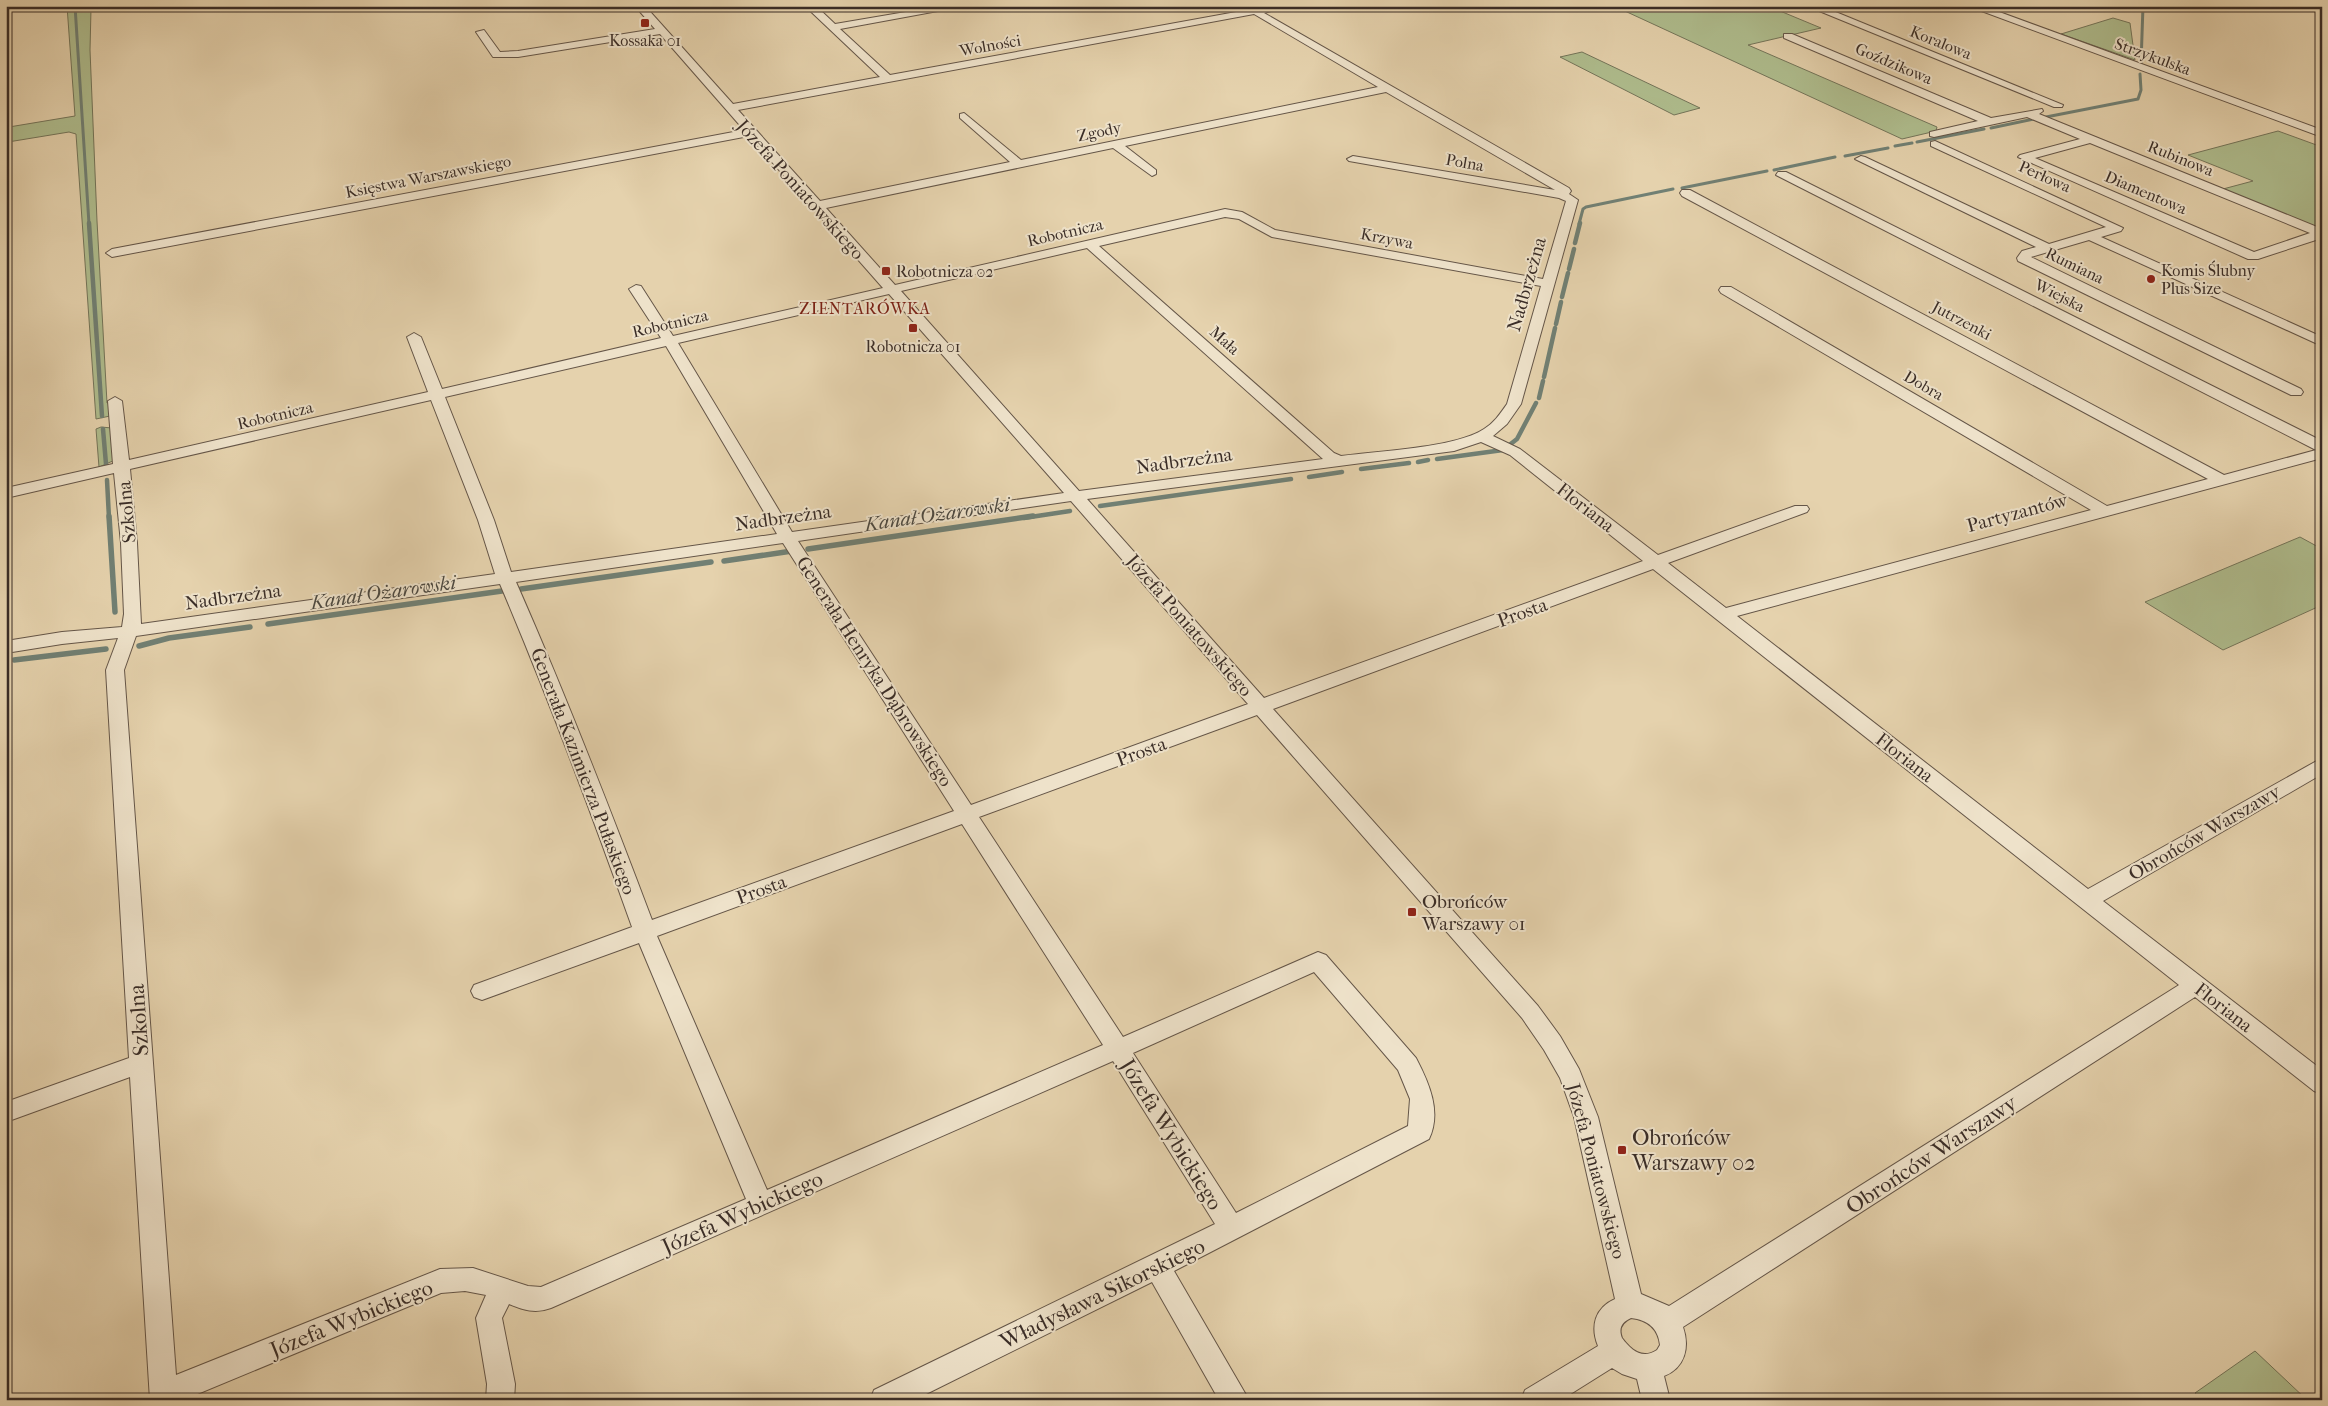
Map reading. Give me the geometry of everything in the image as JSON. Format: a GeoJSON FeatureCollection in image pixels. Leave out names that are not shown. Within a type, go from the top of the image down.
{"type":"FeatureCollection","features":[{"type":"Feature","properties":{"kind":"street","name":"Józefa Poniatowskiego"},"geometry":{"type":"LineString","coordinates":[[640,6],[1509,986],[1552,1043],[1571,1076],[1586,1117],[1630,1305]]}},
{"type":"Feature","properties":{"kind":"street"},"geometry":{"type":"LineString","coordinates":[[810,6],[888,79]]}},
{"type":"Feature","properties":{"kind":"street"},"geometry":{"type":"LineString","coordinates":[[834,27],[960,6]]}},
{"type":"Feature","properties":{"kind":"street"},"geometry":{"type":"LineString","coordinates":[[1245,6],[1564,190],[1568,197]]}},
{"type":"Feature","properties":{"kind":"street","name":"Wolności"},"geometry":{"type":"LineString","coordinates":[[729,108],[1284,6]]}},
{"type":"Feature","properties":{"kind":"street","name":"Koralowa"},"geometry":{"type":"LineString","coordinates":[[1812,6],[2058,106],[2027,113]]}},
{"type":"Feature","properties":{"kind":"street","name":"Strzykulska"},"geometry":{"type":"LineString","coordinates":[[1973,6],[2322,134]]}},
{"type":"Feature","properties":{"kind":"street"},"geometry":{"type":"LineString","coordinates":[[481,32],[497,55],[518,54],[661,31]]}},
{"type":"Feature","properties":{"kind":"street","name":"Goździkowa"},"geometry":{"type":"LineString","coordinates":[[1788,36],[1988,121]]}},
{"type":"Feature","properties":{"kind":"street","name":"Zgody"},"geometry":{"type":"LineString","coordinates":[[816,206],[1388,88]]}},
{"type":"Feature","properties":{"kind":"street"},"geometry":{"type":"LineString","coordinates":[[1988,121],[2027,113]]}},
{"type":"Feature","properties":{"kind":"street","name":"Rubinowa"},"geometry":{"type":"LineString","coordinates":[[2027,113],[2322,234]]}},
{"type":"Feature","properties":{"kind":"street"},"geometry":{"type":"LineString","coordinates":[[964,116],[1019,164]]}},
{"type":"Feature","properties":{"kind":"street","name":"Perłowa"},"geometry":{"type":"LineString","coordinates":[[1988,121],[1934,139],[2117,228],[2092,236]]}},
{"type":"Feature","properties":{"kind":"street","name":"Księstwa Warszawskiego"},"geometry":{"type":"LineString","coordinates":[[112,252],[750,132]]}},
{"type":"Feature","properties":{"kind":"street","name":"Diamentowa"},"geometry":{"type":"LineString","coordinates":[[2091,139],[2024,157],[2253,256],[2322,234]]}},
{"type":"Feature","properties":{"kind":"street"},"geometry":{"type":"LineString","coordinates":[[1115,144],[1152,172]]}},
{"type":"Feature","properties":{"kind":"street","name":"Rumiana"},"geometry":{"type":"LineString","coordinates":[[1861,159],[2048,248]]}},
{"type":"Feature","properties":{"kind":"street","name":"Polna"},"geometry":{"type":"LineString","coordinates":[[1353,160],[1568,197]]}},
{"type":"Feature","properties":{"kind":"street","name":"Wiejska"},"geometry":{"type":"LineString","coordinates":[[1782,175],[2320,453]]}},
{"type":"Feature","properties":{"kind":"street","name":"Jutrzenki"},"geometry":{"type":"LineString","coordinates":[[1686,192],[2222,480]]}},
{"type":"Feature","properties":{"kind":"street","name":"Nadbrzeżna"},"geometry":{"type":"LineString","coordinates":[[6,647],[62,638],[128,633],[1076,496],[1454,446],[1484,438],[1504,421],[1514,404],[1572,200],[1568,197]]}},
{"type":"Feature","properties":{"kind":"street","name":"Krzywa"},"geometry":{"type":"LineString","coordinates":[[1225,213],[1240,214],[1261,230],[1272,233],[1549,284]]}},
{"type":"Feature","properties":{"kind":"street","name":"Robotnicza"},"geometry":{"type":"LineString","coordinates":[[6,493],[1225,213]]}},
{"type":"Feature","properties":{"kind":"street"},"geometry":{"type":"LineString","coordinates":[[2048,248],[2092,236],[2322,342]]}},
{"type":"Feature","properties":{"kind":"street","name":"Mała"},"geometry":{"type":"LineString","coordinates":[[1090,244],[1329,456],[1338,461]]}},
{"type":"Feature","properties":{"kind":"street","name":"Rumiana"},"geometry":{"type":"LineString","coordinates":[[2048,248],[2023,258],[2296,392]]}},
{"type":"Feature","properties":{"kind":"street","name":"Generała Henryka Dąbrowskiego"},"geometry":{"type":"LineString","coordinates":[[636,289],[670,340],[788,537],[1118,1049]]}},
{"type":"Feature","properties":{"kind":"street","name":"Dobra"},"geometry":{"type":"LineString","coordinates":[[1726,290],[2104,511]]}},
{"type":"Feature","properties":{"kind":"street","name":"Generała Kazimierza Pułaskiego"},"geometry":{"type":"LineString","coordinates":[[414,337],[438,395],[506,578],[588,777],[645,932],[760,1203]]}},
{"type":"Feature","properties":{"kind":"street","name":"Szkolna"},"geometry":{"type":"LineString","coordinates":[[115,402],[123,466],[129,543],[128,633],[115,670],[140,1064],[164,1397]]}},
{"type":"Feature","properties":{"kind":"street","name":"Floriana"},"geometry":{"type":"LineString","coordinates":[[1484,438],[1508,448],[1725,614],[2322,1084]]}},
{"type":"Feature","properties":{"kind":"street","name":"Partyzantów"},"geometry":{"type":"LineString","coordinates":[[1725,614],[2320,453]]}},
{"type":"Feature","properties":{"kind":"street","name":"Prosta"},"geometry":{"type":"LineString","coordinates":[[482,991],[1801,509]]}},
{"type":"Feature","properties":{"kind":"street","name":"Obrońców Warszawy"},"geometry":{"type":"LineString","coordinates":[[2087,900],[2322,764]]}},
{"type":"Feature","properties":{"kind":"street","name":"Władysława Sikorskiego"},"geometry":{"type":"LineString","coordinates":[[884,1400],[1232,1229],[1420,1132],[1422,1099],[1408,1065],[1318,961],[1118,1049]]}},
{"type":"Feature","properties":{"kind":"street","name":"Obrońców Warszawy"},"geometry":{"type":"LineString","coordinates":[[1667,1322],[2196,986]]}},
{"type":"Feature","properties":{"kind":"street","name":"Józefa Wybickiego"},"geometry":{"type":"LineString","coordinates":[[164,1397],[440,1281],[468,1279],[502,1288],[524,1298],[542,1299],[1118,1049],[1232,1229]]}},
{"type":"Feature","properties":{"kind":"street"},"geometry":{"type":"LineString","coordinates":[[6,1112],[140,1064]]}},
{"type":"Feature","properties":{"kind":"street"},"geometry":{"type":"LineString","coordinates":[[1158,1266],[1235,1400]]}},
{"type":"Feature","properties":{"kind":"street"},"geometry":{"type":"LineString","coordinates":[[500,1400],[501,1384],[489,1318],[502,1288]]}},
{"type":"Feature","properties":{"kind":"street"},"geometry":{"type":"LineString","coordinates":[[1630,1305],[1651,1310],[1667,1322],[1673,1335],[1674,1345],[1672,1354],[1658,1366],[1648,1368],[1629,1364],[1614,1351],[1606,1331],[1612,1313],[1630,1305]]}},
{"type":"Feature","properties":{"kind":"street"},"geometry":{"type":"LineString","coordinates":[[1535,1400],[1614,1351]]}},
{"type":"Feature","properties":{"kind":"street"},"geometry":{"type":"LineString","coordinates":[[1648,1368],[1656,1400]]}},
{"type":"Feature","properties":{"kind":"green space"},"geometry":{"type":"Polygon","coordinates":[[[67,6],[96,6],[91,9],[90,50],[97,221],[107,403],[110,402],[110,416],[96,419],[76,134],[69,132],[8,142],[9,127],[75,116],[67,6]]]}},
{"type":"Feature","properties":{"kind":"green space"},"geometry":{"type":"Polygon","coordinates":[[[1614,6],[1768,6],[1821,28],[1748,45],[1937,127],[1936,131],[1902,139],[1614,6]]]}},
{"type":"Feature","properties":{"kind":"green space"},"geometry":{"type":"Polygon","coordinates":[[[2113,18],[2130,23],[2135,60],[2061,34],[2113,18]]]}},
{"type":"Feature","properties":{"kind":"green space"},"geometry":{"type":"Polygon","coordinates":[[[1582,52],[1700,108],[1674,115],[1560,57],[1582,52]]]}},
{"type":"Feature","properties":{"kind":"green space"},"geometry":{"type":"Polygon","coordinates":[[[2278,131],[2322,147],[2322,230],[2223,189],[2253,181],[2188,155],[2278,131]]]}},
{"type":"Feature","properties":{"kind":"green space"},"geometry":{"type":"Polygon","coordinates":[[[101,427],[112,428],[115,460],[99,467],[96,429],[101,427]]]}},
{"type":"Feature","properties":{"kind":"green space"},"geometry":{"type":"Polygon","coordinates":[[[2300,537],[2322,549],[2322,605],[2223,650],[2145,602],[2300,537]]]}},
{"type":"Feature","properties":{"kind":"green space"},"geometry":{"type":"Polygon","coordinates":[[[2255,1351],[2307,1400],[2202,1400],[2195,1393],[2255,1351]]]}},
{"type":"Feature","properties":{"kind":"waterway"},"geometry":{"type":"LineString","coordinates":[[75,6],[89,224]]}},
{"type":"Feature","properties":{"kind":"waterway","name":"Kanał Ożarowski"},"geometry":{"type":"LineString","coordinates":[[2141,64],[2143,6]]}},
{"type":"Feature","properties":{"kind":"waterway","name":"Kanał Ożarowski"},"geometry":{"type":"LineString","coordinates":[[2046,117],[2138,99],[2141,90],[2140,74]]}},
{"type":"Feature","properties":{"kind":"waterway","name":"Kanał Ożarowski"},"geometry":{"type":"LineString","coordinates":[[1991,128],[2034,119]]}},
{"type":"Feature","properties":{"kind":"waterway","name":"Kanał Ożarowski"},"geometry":{"type":"LineString","coordinates":[[1917,142],[1984,129]]}},
{"type":"Feature","properties":{"kind":"waterway","name":"Kanał Ożarowski"},"geometry":{"type":"LineString","coordinates":[[1895,146],[1912,143]]}},
{"type":"Feature","properties":{"kind":"waterway","name":"Kanał Ożarowski"},"geometry":{"type":"LineString","coordinates":[[1845,156],[1888,148]]}},
{"type":"Feature","properties":{"kind":"waterway","name":"Kanał Ożarowski"},"geometry":{"type":"LineString","coordinates":[[1774,170],[1835,157]]}},
{"type":"Feature","properties":{"kind":"waterway","name":"Kanał Ożarowski"},"geometry":{"type":"LineString","coordinates":[[1682,188],[1767,171]]}},
{"type":"Feature","properties":{"kind":"waterway","name":"Kanał Ożarowski"},"geometry":{"type":"LineString","coordinates":[[1579,224],[1583,209],[1586,207],[1673,189]]}},
{"type":"Feature","properties":{"kind":"waterway"},"geometry":{"type":"LineString","coordinates":[[89,223],[102,416]]}},
{"type":"Feature","properties":{"kind":"waterway","name":"Kanał Ożarowski"},"geometry":{"type":"LineString","coordinates":[[1575,243],[1580,223]]}},
{"type":"Feature","properties":{"kind":"waterway","name":"Kanał Ożarowski"},"geometry":{"type":"LineString","coordinates":[[1569,269],[1574,249]]}},
{"type":"Feature","properties":{"kind":"waterway","name":"Kanał Ożarowski"},"geometry":{"type":"LineString","coordinates":[[1562,297],[1568,273]]}},
{"type":"Feature","properties":{"kind":"waterway","name":"Kanał Ożarowski"},"geometry":{"type":"LineString","coordinates":[[1556,324],[1561,302]]}},
{"type":"Feature","properties":{"kind":"waterway","name":"Kanał Ożarowski"},"geometry":{"type":"LineString","coordinates":[[1544,377],[1555,328]]}},
{"type":"Feature","properties":{"kind":"waterway","name":"Kanał Ożarowski"},"geometry":{"type":"LineString","coordinates":[[1539,398],[1543,381]]}},
{"type":"Feature","properties":{"kind":"waterway","name":"Kanał Ożarowski"},"geometry":{"type":"LineString","coordinates":[[1437,459],[1503,450],[1517,439],[1536,403]]}},
{"type":"Feature","properties":{"kind":"waterway"},"geometry":{"type":"LineString","coordinates":[[103,429],[106,464]]}},
{"type":"Feature","properties":{"kind":"waterway","name":"Kanał Ożarowski"},"geometry":{"type":"LineString","coordinates":[[1418,462],[1428,460]]}},
{"type":"Feature","properties":{"kind":"waterway","name":"Kanał Ożarowski"},"geometry":{"type":"LineString","coordinates":[[1361,469],[1409,463]]}},
{"type":"Feature","properties":{"kind":"waterway","name":"Kanał Ożarowski"},"geometry":{"type":"LineString","coordinates":[[1309,477],[1342,472]]}},
{"type":"Feature","properties":{"kind":"waterway","name":"Kanał Ożarowski"},"geometry":{"type":"LineString","coordinates":[[1100,506],[1291,479]]}},
{"type":"Feature","properties":{"kind":"waterway"},"geometry":{"type":"LineString","coordinates":[[107,480],[109,518]]}},
{"type":"Feature","properties":{"kind":"waterway","name":"Kanał Ożarowski"},"geometry":{"type":"LineString","coordinates":[[1024,518],[1070,511]]}},
{"type":"Feature","properties":{"kind":"waterway"},"geometry":{"type":"LineString","coordinates":[[109,516],[115,612]]}},
{"type":"Feature","properties":{"kind":"waterway","name":"Kanał Ożarowski"},"geometry":{"type":"LineString","coordinates":[[808,549],[1033,516]]}},
{"type":"Feature","properties":{"kind":"waterway","name":"Kanał Ożarowski"},"geometry":{"type":"LineString","coordinates":[[724,561],[792,551]]}},
{"type":"Feature","properties":{"kind":"waterway","name":"Kanał Ożarowski"},"geometry":{"type":"LineString","coordinates":[[521,589],[711,562]]}},
{"type":"Feature","properties":{"kind":"waterway","name":"Kanał Ożarowski"},"geometry":{"type":"LineString","coordinates":[[268,624],[502,591]]}},
{"type":"Feature","properties":{"kind":"waterway","name":"Kanał Ożarowski"},"geometry":{"type":"LineString","coordinates":[[139,646],[169,638],[250,627]]}},
{"type":"Feature","properties":{"kind":"waterway","name":"Kanał Ożarowski"},"geometry":{"type":"LineString","coordinates":[[14,660],[106,649]]}},
{"type":"Feature","properties":{"kind":"place","name":"Kossaka 01"},"geometry":{"type":"Point","coordinates":[645,23]}},
{"type":"Feature","properties":{"kind":"place","name":"Robotnicza 02"},"geometry":{"type":"Point","coordinates":[886,271]}},
{"type":"Feature","properties":{"kind":"place","name":"Komis Ślubny Plus Size"},"geometry":{"type":"Point","coordinates":[2151,279]}},
{"type":"Feature","properties":{"kind":"place","name":"Robotnicza 01"},"geometry":{"type":"Point","coordinates":[913,328]}},
{"type":"Feature","properties":{"kind":"place","name":"Obrońców Warszawy 01"},"geometry":{"type":"Point","coordinates":[1412,912]}},
{"type":"Feature","properties":{"kind":"place","name":"Obrońców Warszawy 02"},"geometry":{"type":"Point","coordinates":[1622,1150]}},
{"type":"Feature","properties":{"kind":"district","name":"ZIENTARÓWKA"},"geometry":{"type":"Point","coordinates":[865,308]}}]}
